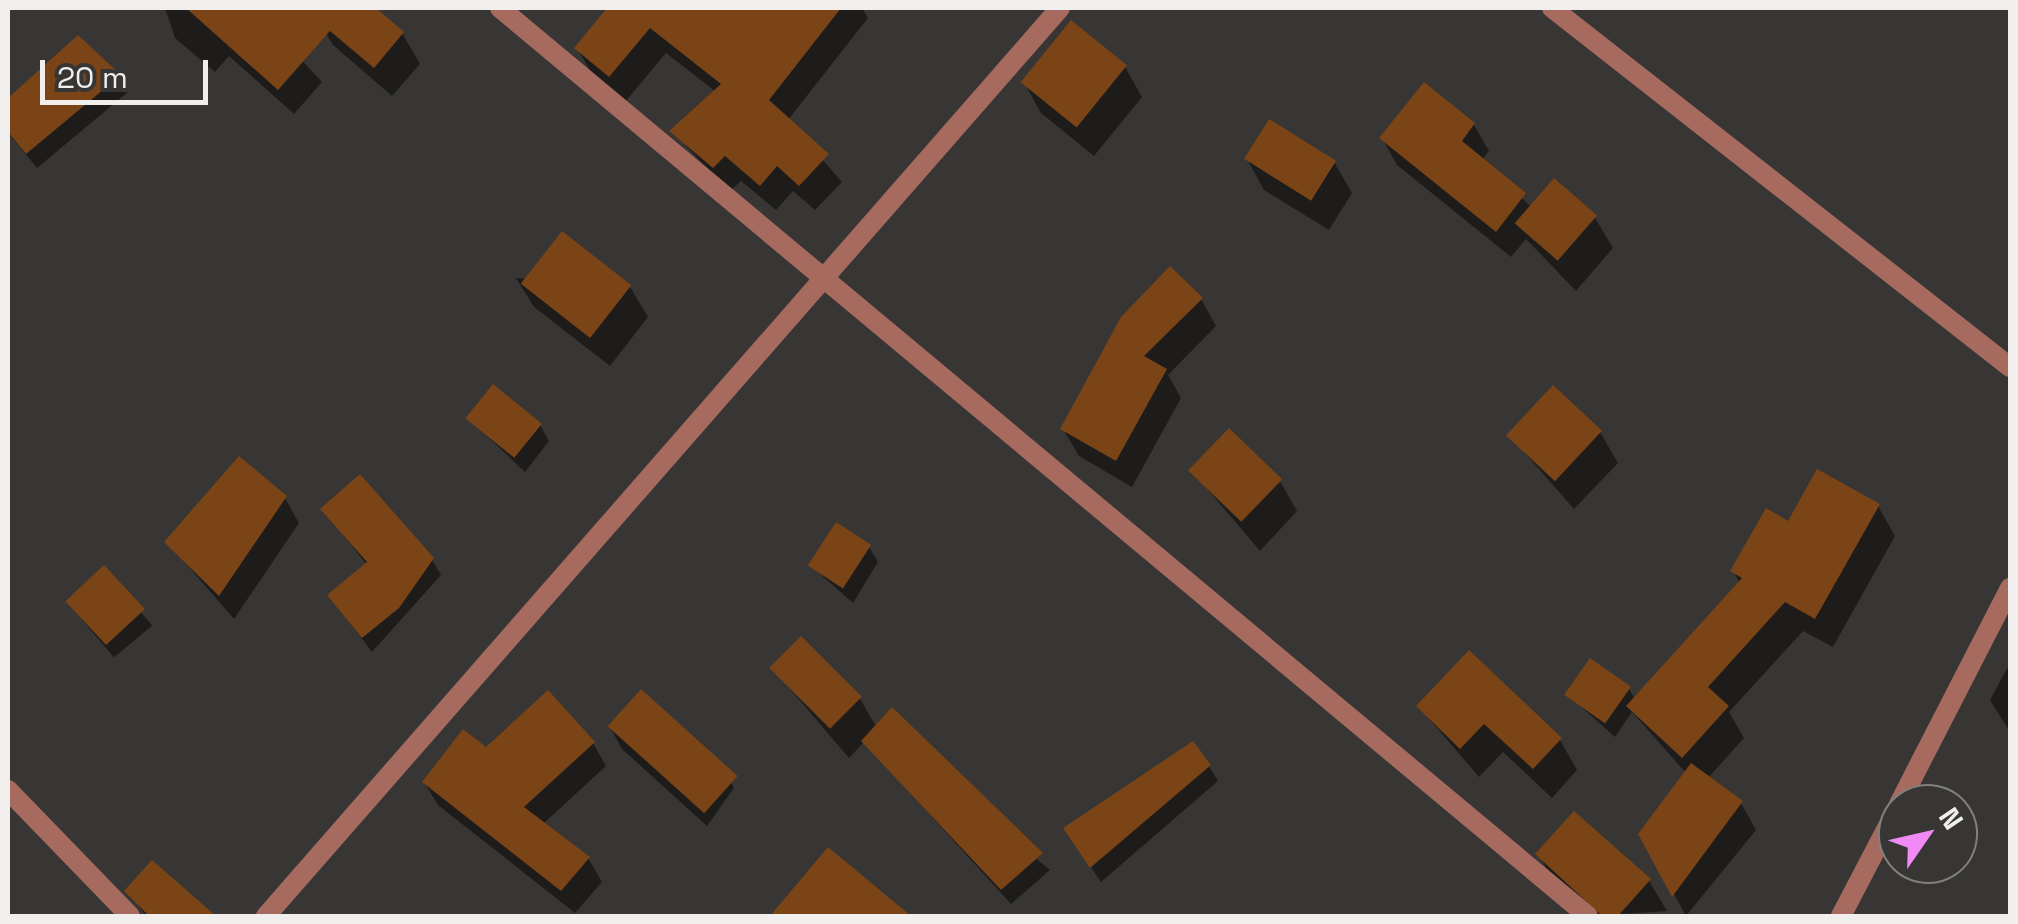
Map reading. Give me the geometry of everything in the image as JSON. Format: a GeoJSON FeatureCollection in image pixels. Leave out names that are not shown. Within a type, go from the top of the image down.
{"type":"FeatureCollection","features":[{"type":"Feature","properties":{"kind":"street"},"geometry":{"type":"LineString","coordinates":[[500,8],[1588,916]]}},
{"type":"Feature","properties":{"kind":"street"},"geometry":{"type":"LineString","coordinates":[[266,916],[1060,8]]}},
{"type":"Feature","properties":{"kind":"street"},"geometry":{"type":"LineString","coordinates":[[1552,8],[2010,363]]}},
{"type":"Feature","properties":{"kind":"street"},"geometry":{"type":"LineString","coordinates":[[1910,784],[2010,588]]}},
{"type":"Feature","properties":{"kind":"street"},"geometry":{"type":"LineString","coordinates":[[8,790],[130,916]]}},
{"type":"Feature","properties":{"kind":"street"},"geometry":{"type":"LineString","coordinates":[[1841,916],[1878,845]]}},
{"type":"Feature","properties":{"kind":"building"},"geometry":{"type":"Polygon","coordinates":[[[186,8],[376,8],[404,32],[374,68],[330,31],[278,90],[186,8]]]}},
{"type":"Feature","properties":{"kind":"building"},"geometry":{"type":"Polygon","coordinates":[[[607,8],[841,8],[769,100],[829,154],[799,186],[777,166],[760,186],[725,156],[713,168],[669,131],[721,84],[650,28],[609,77],[574,48],[607,8]]]}},
{"type":"Feature","properties":{"kind":"building"},"geometry":{"type":"Polygon","coordinates":[[[1071,20],[1127,65],[1077,127],[1021,82],[1071,20]]]}},
{"type":"Feature","properties":{"kind":"building"},"geometry":{"type":"Polygon","coordinates":[[[78,35],[121,75],[26,154],[8,132],[8,98],[78,35]]]}},
{"type":"Feature","properties":{"kind":"building"},"geometry":{"type":"Polygon","coordinates":[[[1424,82],[1475,123],[1462,141],[1526,193],[1496,232],[1379,138],[1424,82]]]}},
{"type":"Feature","properties":{"kind":"building"},"geometry":{"type":"Polygon","coordinates":[[[1269,119],[1336,161],[1311,201],[1244,159],[1269,119]]]}},
{"type":"Feature","properties":{"kind":"building"},"geometry":{"type":"Polygon","coordinates":[[[1554,178],[1597,215],[1558,261],[1515,223],[1554,178]]]}},
{"type":"Feature","properties":{"kind":"building"},"geometry":{"type":"Polygon","coordinates":[[[562,231],[631,285],[590,338],[521,284],[562,231]]]}},
{"type":"Feature","properties":{"kind":"building"},"geometry":{"type":"Polygon","coordinates":[[[1170,266],[1203,298],[1144,356],[1167,369],[1116,461],[1060,429],[1121,317],[1170,266]]]}},
{"type":"Feature","properties":{"kind":"building"},"geometry":{"type":"Polygon","coordinates":[[[493,384],[542,424],[514,458],[465,418],[493,384]]]}},
{"type":"Feature","properties":{"kind":"building"},"geometry":{"type":"Polygon","coordinates":[[[1553,385],[1602,431],[1555,481],[1506,435],[1553,385]]]}},
{"type":"Feature","properties":{"kind":"building"},"geometry":{"type":"Polygon","coordinates":[[[1229,428],[1282,479],[1241,522],[1188,470],[1229,428]]]}},
{"type":"Feature","properties":{"kind":"building"},"geometry":{"type":"Polygon","coordinates":[[[239,456],[287,496],[219,596],[164,542],[239,456]]]}},
{"type":"Feature","properties":{"kind":"building"},"geometry":{"type":"Polygon","coordinates":[[[1817,469],[1880,504],[1815,619],[1785,602],[1708,687],[1729,706],[1682,758],[1626,706],[1742,578],[1730,571],[1766,508],[1788,521],[1817,469]]]}},
{"type":"Feature","properties":{"kind":"building"},"geometry":{"type":"Polygon","coordinates":[[[360,474],[434,558],[399,608],[362,638],[327,595],[367,562],[320,509],[360,474]]]}},
{"type":"Feature","properties":{"kind":"building"},"geometry":{"type":"Polygon","coordinates":[[[836,522],[871,545],[843,588],[808,566],[836,522]]]}},
{"type":"Feature","properties":{"kind":"building"},"geometry":{"type":"Polygon","coordinates":[[[104,565],[145,609],[106,645],[65,601],[104,565]]]}},
{"type":"Feature","properties":{"kind":"building"},"geometry":{"type":"Polygon","coordinates":[[[801,636],[862,697],[830,729],[769,668],[801,636]]]}},
{"type":"Feature","properties":{"kind":"building"},"geometry":{"type":"Polygon","coordinates":[[[1469,650],[1562,738],[1533,769],[1484,724],[1460,749],[1416,706],[1469,650]]]}},
{"type":"Feature","properties":{"kind":"building"},"geometry":{"type":"Polygon","coordinates":[[[1590,658],[1631,687],[1605,724],[1564,695],[1590,658]]]}},
{"type":"Feature","properties":{"kind":"building"},"geometry":{"type":"Polygon","coordinates":[[[641,689],[738,776],[704,813],[608,726],[641,689]]]}},
{"type":"Feature","properties":{"kind":"building"},"geometry":{"type":"Polygon","coordinates":[[[548,690],[595,742],[524,807],[590,857],[561,891],[422,782],[463,729],[486,747],[548,690]]]}},
{"type":"Feature","properties":{"kind":"building"},"geometry":{"type":"Polygon","coordinates":[[[892,707],[1043,853],[1001,890],[861,741],[892,707]]]}},
{"type":"Feature","properties":{"kind":"building"},"geometry":{"type":"Polygon","coordinates":[[[1193,741],[1211,765],[1090,868],[1063,828],[1193,741]]]}},
{"type":"Feature","properties":{"kind":"building"},"geometry":{"type":"Polygon","coordinates":[[[1691,763],[1743,801],[1672,897],[1638,834],[1691,763]]]}},
{"type":"Feature","properties":{"kind":"building"},"geometry":{"type":"Polygon","coordinates":[[[1574,811],[1651,879],[1618,916],[1602,916],[1535,854],[1574,811]]]}},
{"type":"Feature","properties":{"kind":"building"},"geometry":{"type":"Polygon","coordinates":[[[828,847],[911,916],[770,916],[828,847]]]}},
{"type":"Feature","properties":{"kind":"building"},"geometry":{"type":"Polygon","coordinates":[[[152,860],[216,916],[149,916],[124,891],[152,860]]]}}]}
